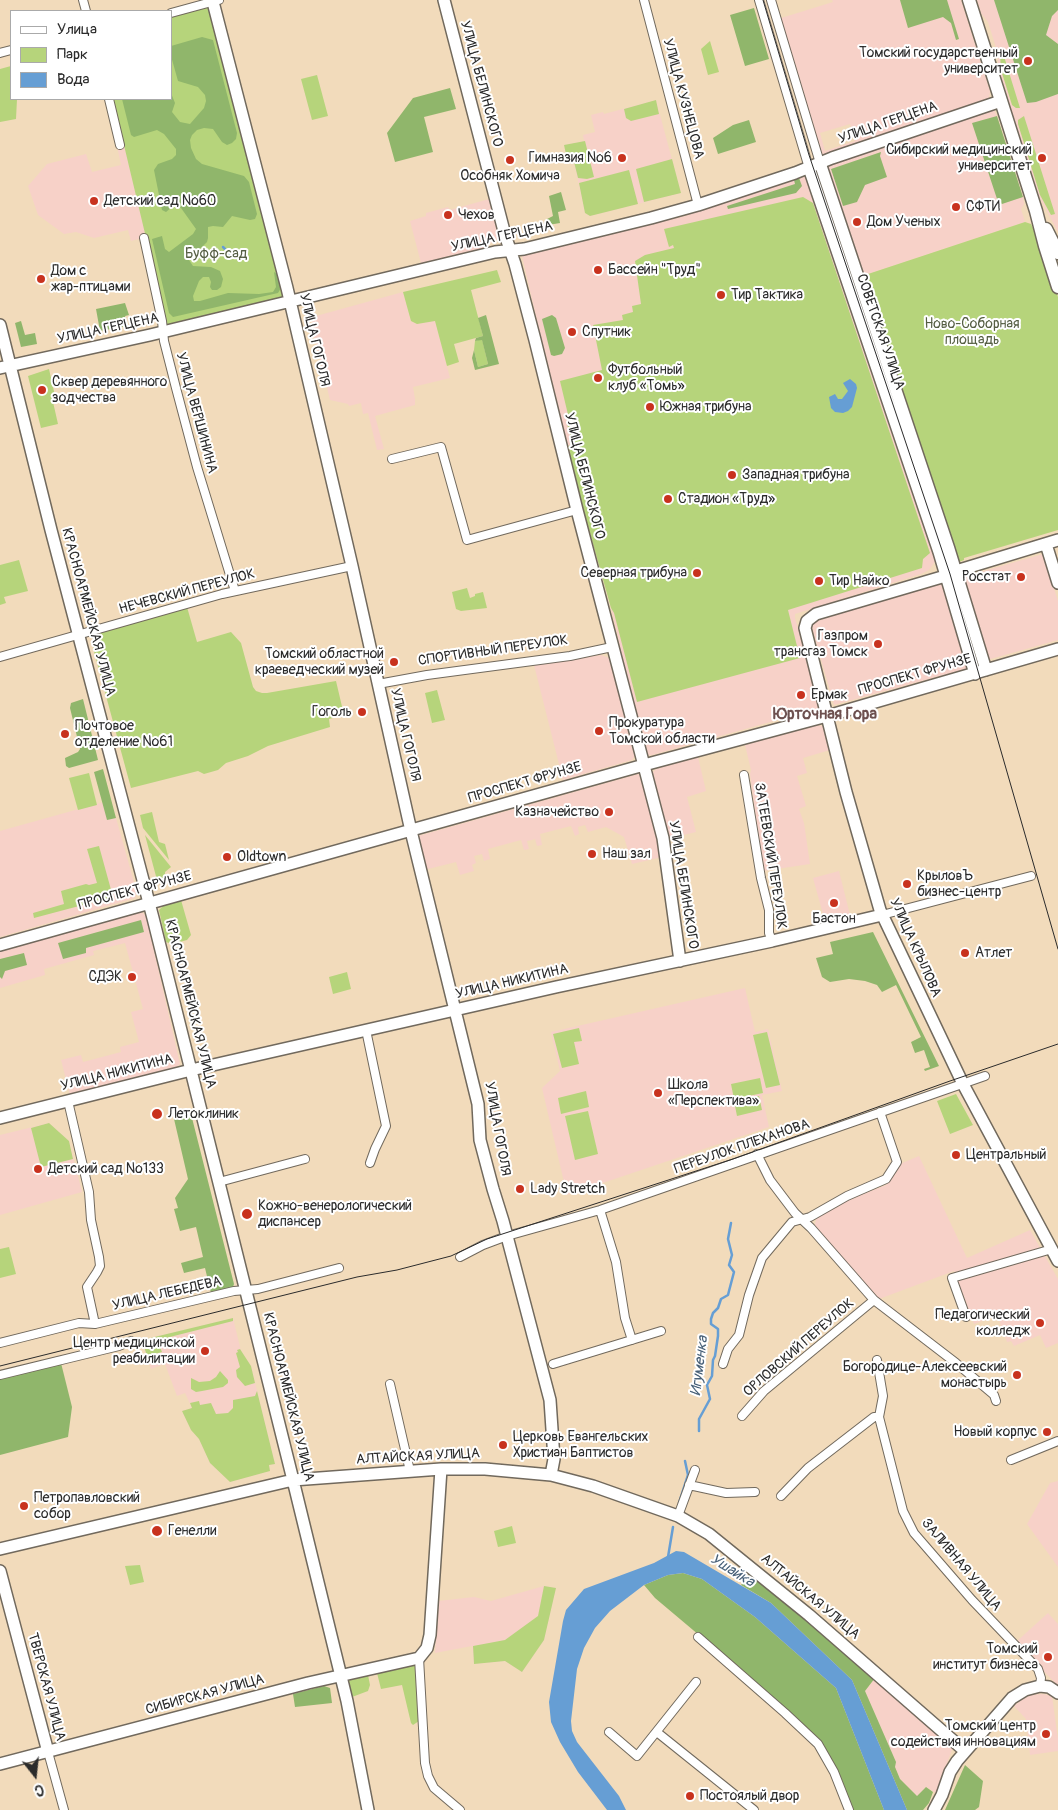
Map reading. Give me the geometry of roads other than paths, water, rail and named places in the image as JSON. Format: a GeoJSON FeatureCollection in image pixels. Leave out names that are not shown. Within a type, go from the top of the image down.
{"type":"FeatureCollection","features":[{"type":"Feature","properties":{"kind":"main road"},"geometry":{"type":"LineString","coordinates":[[970,0],[1036,211],[1045,246],[1057,279]]}},
{"type":"Feature","properties":{"kind":"main road"},"geometry":{"type":"LineString","coordinates":[[1036,211],[1058,253]]}},
{"type":"Feature","properties":{"kind":"street","name":"УЛИЦА БЕЛИНСКОГО"},"geometry":{"type":"LineString","coordinates":[[444,0],[533,332],[612,648],[663,838],[680,961]]}},
{"type":"Feature","properties":{"kind":"street","name":"УЛИЦА КУЗНЕЦОВА"},"geometry":{"type":"LineString","coordinates":[[644,0],[698,205]]}},
{"type":"Feature","properties":{"kind":"street","name":"СОВЕТСКАЯ УЛИЦА"},"geometry":{"type":"LineString","coordinates":[[759,0],[951,573],[981,672]]}},
{"type":"Feature","properties":{"kind":"street","name":"СОВЕТСКАЯ УЛИЦА"},"geometry":{"type":"LineString","coordinates":[[771,0],[814,165]]}},
{"type":"Feature","properties":{"kind":"street"},"geometry":{"type":"LineString","coordinates":[[172,14],[216,1]]}},
{"type":"Feature","properties":{"kind":"street","name":"УЛИЦА ГОГОЛЯ"},"geometry":{"type":"LineString","coordinates":[[216,1],[290,301],[411,831],[478,1104],[480,1140],[493,1190],[501,1212],[550,1400],[554,1459],[552,1475]]}},
{"type":"Feature","properties":{"kind":"street"},"geometry":{"type":"LineString","coordinates":[[109,100],[120,145]]}},
{"type":"Feature","properties":{"kind":"street","name":"УЛИЦА ГЕРЦЕНА"},"geometry":{"type":"LineString","coordinates":[[5,367],[524,248],[698,205],[1001,101]]}},
{"type":"Feature","properties":{"kind":"street","name":"УЛИЦА ВЕРШИНИНА"},"geometry":{"type":"LineString","coordinates":[[144,238],[163,332],[196,467],[234,591]]}},
{"type":"Feature","properties":{"kind":"street","name":"КРАСНОАРМЕЙСКАЯ УЛИЦА"},"geometry":{"type":"LineString","coordinates":[[0,325],[5,367],[149,903],[246,1290],[340,1676],[368,1810]]}},
{"type":"Feature","properties":{"kind":"street"},"geometry":{"type":"LineString","coordinates":[[392,459],[441,447],[467,540],[577,510]]}},
{"type":"Feature","properties":{"kind":"street"},"geometry":{"type":"LineString","coordinates":[[951,573],[1058,540]]}},
{"type":"Feature","properties":{"kind":"street"},"geometry":{"type":"LineString","coordinates":[[1046,544],[1058,583]]}},
{"type":"Feature","properties":{"kind":"street","name":"НЕЧЕВСКИЙ ПЕРЕУЛОК"},"geometry":{"type":"LineString","coordinates":[[0,657],[234,591],[352,566]]}},
{"type":"Feature","properties":{"kind":"street","name":"УЛИЦА КРЫЛОВА"},"geometry":{"type":"LineString","coordinates":[[951,573],[816,614],[810,617],[805,624],[806,632],[851,809],[882,915],[963,1084],[1058,1261]]}},
{"type":"Feature","properties":{"kind":"street","name":"СПОРТИВНЫЙ ПЕРЕУЛОК"},"geometry":{"type":"LineString","coordinates":[[378,684],[421,676],[570,656],[612,648]]}},
{"type":"Feature","properties":{"kind":"street","name":"ПРОСПЕКТ ФРУНЗЕ"},"geometry":{"type":"LineString","coordinates":[[0,945],[644,765],[827,716],[1058,649]]}},
{"type":"Feature","properties":{"kind":"street","name":"ЗАТЕЕВСКИЙ ПЕРЕУЛОК"},"geometry":{"type":"LineString","coordinates":[[744,775],[761,878],[769,910],[772,941]]}},
{"type":"Feature","properties":{"kind":"street","name":"УЛИЦА НИКИТИНА"},"geometry":{"type":"LineString","coordinates":[[0,1118],[191,1070],[556,987],[772,941],[882,915],[1031,876]]}},
{"type":"Feature","properties":{"kind":"street"},"geometry":{"type":"LineString","coordinates":[[366,1030],[386,1126],[370,1163]]}},
{"type":"Feature","properties":{"kind":"street","name":"ПЕРЕУЛОК ПЛЕХАНОВА"},"geometry":{"type":"LineString","coordinates":[[507,1236],[600,1210],[985,1076]]}},
{"type":"Feature","properties":{"kind":"street"},"geometry":{"type":"LineString","coordinates":[[68,1101],[89,1192],[91,1220],[100,1266],[87,1287],[95,1324]]}},
{"type":"Feature","properties":{"kind":"street"},"geometry":{"type":"LineString","coordinates":[[723,1364],[728,1348],[739,1335],[749,1295],[762,1258],[792,1222],[810,1217],[847,1196],[886,1179],[896,1162],[880,1112]]}},
{"type":"Feature","properties":{"kind":"street"},"geometry":{"type":"LineString","coordinates":[[758,1154],[770,1180],[800,1219],[811,1228],[874,1300],[956,1363],[994,1395],[996,1402]]}},
{"type":"Feature","properties":{"kind":"street"},"geometry":{"type":"LineString","coordinates":[[219,1182],[305,1159]]}},
{"type":"Feature","properties":{"kind":"street"},"geometry":{"type":"LineString","coordinates":[[600,1210],[616,1262],[625,1318],[632,1340]]}},
{"type":"Feature","properties":{"kind":"street"},"geometry":{"type":"LineString","coordinates":[[460,1257],[483,1245],[507,1236]]}},
{"type":"Feature","properties":{"kind":"street"},"geometry":{"type":"LineString","coordinates":[[966,1317],[952,1278],[1052,1249]]}},
{"type":"Feature","properties":{"kind":"street","name":"УЛИЦА ЛЕБЕДЕВА"},"geometry":{"type":"LineString","coordinates":[[0,1343],[79,1323],[95,1324],[339,1268]]}},
{"type":"Feature","properties":{"kind":"street","name":"ОРЛОВСКИЙ ПЕРЕУЛОК"},"geometry":{"type":"LineString","coordinates":[[742,1416],[764,1391],[874,1300]]}},
{"type":"Feature","properties":{"kind":"street"},"geometry":{"type":"LineString","coordinates":[[553,1364],[661,1331]]}},
{"type":"Feature","properties":{"kind":"street"},"geometry":{"type":"LineString","coordinates":[[0,1375],[119,1346],[131,1341]]}},
{"type":"Feature","properties":{"kind":"street","name":"ЗАЛИВНАЯ УЛИЦА"},"geometry":{"type":"LineString","coordinates":[[877,1360],[883,1396],[879,1417],[903,1511],[914,1533],[972,1600],[1038,1669],[1041,1678],[1040,1686]]}},
{"type":"Feature","properties":{"kind":"street"},"geometry":{"type":"LineString","coordinates":[[390,1384],[410,1471]]}},
{"type":"Feature","properties":{"kind":"street"},"geometry":{"type":"LineString","coordinates":[[780,1496],[808,1468],[874,1417],[879,1417]]}},
{"type":"Feature","properties":{"kind":"street"},"geometry":{"type":"LineString","coordinates":[[1011,1460],[1058,1441]]}},
{"type":"Feature","properties":{"kind":"street"},"geometry":{"type":"LineString","coordinates":[[440,1469],[430,1635],[427,1648],[419,1658],[425,1763],[428,1776],[434,1788],[460,1810]]}},
{"type":"Feature","properties":{"kind":"street","name":"АЛТАЙСКАЯ УЛИЦА"},"geometry":{"type":"LineString","coordinates":[[0,1549],[293,1480],[440,1469],[485,1469],[552,1475],[593,1486],[678,1516],[709,1534],[869,1666],[965,1751]]}},
{"type":"Feature","properties":{"kind":"street"},"geometry":{"type":"LineString","coordinates":[[678,1516],[694,1470]]}},
{"type":"Feature","properties":{"kind":"street"},"geometry":{"type":"LineString","coordinates":[[689,1485],[726,1493],[755,1492]]}},
{"type":"Feature","properties":{"kind":"street","name":"ТВЕРСКАЯ УЛИЦА"},"geometry":{"type":"LineString","coordinates":[[0,1571],[64,1810]]}},
{"type":"Feature","properties":{"kind":"street"},"geometry":{"type":"LineString","coordinates":[[698,1637],[818,1744],[834,1772],[849,1810]]}},
{"type":"Feature","properties":{"kind":"street","name":"СИБИРСКАЯ УЛИЦА"},"geometry":{"type":"LineString","coordinates":[[0,1764],[340,1676],[409,1662],[419,1658]]}},
{"type":"Feature","properties":{"kind":"street"},"geometry":{"type":"LineString","coordinates":[[609,1732],[637,1756],[658,1733],[696,1682]]}},
{"type":"Feature","properties":{"kind":"street"},"geometry":{"type":"LineString","coordinates":[[934,1810],[942,1795],[950,1772],[965,1751],[1012,1698],[1025,1690],[1040,1686],[1049,1687],[1058,1692]]}},
{"type":"Feature","properties":{"kind":"street"},"geometry":{"type":"LineString","coordinates":[[658,1733],[754,1810]]}},
{"type":"Feature","properties":{"kind":"water"},"geometry":{"type":"Polygon","coordinates":[[[850,379],[856,384],[857,388],[852,407],[843,413],[835,412],[831,408],[829,397],[835,394],[838,399],[842,399],[848,391],[843,383],[850,379]]]}},
{"type":"Feature","properties":{"kind":"water"},"geometry":{"type":"Polygon","coordinates":[[[676,1551],[684,1552],[771,1603],[852,1680],[907,1810],[884,1810],[836,1688],[755,1617],[702,1579],[683,1573],[668,1575],[644,1585],[610,1611],[595,1628],[584,1648],[577,1669],[571,1721],[572,1731],[577,1742],[619,1796],[626,1810],[607,1810],[578,1772],[560,1742],[551,1722],[549,1702],[563,1621],[566,1610],[584,1589],[654,1563],[676,1551]]]}},
{"type":"Feature","properties":{"kind":"waterway"},"geometry":{"type":"LineString","coordinates":[[223,247],[230,254]]}},
{"type":"Feature","properties":{"kind":"waterway","name":"Игуменка"},"geometry":{"type":"LineString","coordinates":[[699,1431],[699,1419],[710,1399],[707,1385],[712,1376],[718,1336],[718,1329],[711,1324],[711,1319],[721,1299],[728,1295],[734,1272],[729,1265],[732,1255],[728,1239],[731,1223]]}},
{"type":"Feature","properties":{"kind":"waterway","name":"Игуменка"},"geometry":{"type":"LineString","coordinates":[[679,1503],[688,1475],[685,1461]]}},
{"type":"Feature","properties":{"kind":"waterway","name":"Игуменка"},"geometry":{"type":"LineString","coordinates":[[668,1557],[673,1527]]}},
{"type":"Feature","properties":{"kind":"tram line"},"geometry":{"type":"LineString","coordinates":[[763,0],[809,155],[950,574],[1058,949]]}},
{"type":"Feature","properties":{"kind":"tram line"},"geometry":{"type":"LineString","coordinates":[[0,1366],[357,1277],[397,1270],[451,1256],[487,1239],[733,1159],[1058,1044]]}},
{"type":"Feature","properties":{"kind":"place","name":"Томский государственный университет"},"geometry":{"type":"Point","coordinates":[1028,61]}},
{"type":"Feature","properties":{"kind":"place","name":"Гимназия №6"},"geometry":{"type":"Point","coordinates":[622,158]}},
{"type":"Feature","properties":{"kind":"place","name":"Сибирский медицинский университет"},"geometry":{"type":"Point","coordinates":[1042,158]}},
{"type":"Feature","properties":{"kind":"place","name":"Особняк Хомича"},"geometry":{"type":"Point","coordinates":[510,160]}},
{"type":"Feature","properties":{"kind":"place","name":"Детский сад №60"},"geometry":{"type":"Point","coordinates":[94,201]}},
{"type":"Feature","properties":{"kind":"place","name":"СФТИ"},"geometry":{"type":"Point","coordinates":[956,207]}},
{"type":"Feature","properties":{"kind":"place","name":"Чехов"},"geometry":{"type":"Point","coordinates":[448,215]}},
{"type":"Feature","properties":{"kind":"place","name":"Дом Ученых"},"geometry":{"type":"Point","coordinates":[857,222]}},
{"type":"Feature","properties":{"kind":"place","name":"Бассейн \"Труд\""},"geometry":{"type":"Point","coordinates":[598,270]}},
{"type":"Feature","properties":{"kind":"place","name":"Дом с жар-птицами"},"geometry":{"type":"Point","coordinates":[41,279]}},
{"type":"Feature","properties":{"kind":"place","name":"Тир Тактика"},"geometry":{"type":"Point","coordinates":[721,295]}},
{"type":"Feature","properties":{"kind":"place","name":"Спутник"},"geometry":{"type":"Point","coordinates":[572,332]}},
{"type":"Feature","properties":{"kind":"place","name":"Футбольный клуб «Томь»"},"geometry":{"type":"Point","coordinates":[598,378]}},
{"type":"Feature","properties":{"kind":"place","name":"Сквер деревянного зодчества"},"geometry":{"type":"Point","coordinates":[42,390]}},
{"type":"Feature","properties":{"kind":"place","name":"Южная трибуна"},"geometry":{"type":"Point","coordinates":[650,407]}},
{"type":"Feature","properties":{"kind":"place","name":"Западная трибуна"},"geometry":{"type":"Point","coordinates":[732,475]}},
{"type":"Feature","properties":{"kind":"place","name":"Стадион «Труд»"},"geometry":{"type":"Point","coordinates":[668,499]}},
{"type":"Feature","properties":{"kind":"place","name":"Северная трибуна"},"geometry":{"type":"Point","coordinates":[697,573]}},
{"type":"Feature","properties":{"kind":"place","name":"Росстат"},"geometry":{"type":"Point","coordinates":[1021,577]}},
{"type":"Feature","properties":{"kind":"place","name":"Тир Найко"},"geometry":{"type":"Point","coordinates":[819,581]}},
{"type":"Feature","properties":{"kind":"place","name":"Газпром трансгаз Томск"},"geometry":{"type":"Point","coordinates":[878,644]}},
{"type":"Feature","properties":{"kind":"place","name":"Томский областной краеведческий музей"},"geometry":{"type":"Point","coordinates":[394,662]}},
{"type":"Feature","properties":{"kind":"place","name":"Ермак"},"geometry":{"type":"Point","coordinates":[801,695]}},
{"type":"Feature","properties":{"kind":"place","name":"Гоголь"},"geometry":{"type":"Point","coordinates":[362,712]}},
{"type":"Feature","properties":{"kind":"place","name":"Прокуратура Томской области"},"geometry":{"type":"Point","coordinates":[599,731]}},
{"type":"Feature","properties":{"kind":"place","name":"Почтовое отделение №61"},"geometry":{"type":"Point","coordinates":[65,734]}},
{"type":"Feature","properties":{"kind":"place","name":"Казначейство"},"geometry":{"type":"Point","coordinates":[609,812]}},
{"type":"Feature","properties":{"kind":"place","name":"Наш зал"},"geometry":{"type":"Point","coordinates":[592,854]}},
{"type":"Feature","properties":{"kind":"place","name":"Oldtown"},"geometry":{"type":"Point","coordinates":[227,857]}},
{"type":"Feature","properties":{"kind":"place","name":"КрыловЪ бизнес-центр"},"geometry":{"type":"Point","coordinates":[907,884]}},
{"type":"Feature","properties":{"kind":"place","name":"Бастон"},"geometry":{"type":"Point","coordinates":[834,903]}},
{"type":"Feature","properties":{"kind":"place","name":"Атлет"},"geometry":{"type":"Point","coordinates":[965,953]}},
{"type":"Feature","properties":{"kind":"place","name":"СДЭК"},"geometry":{"type":"Point","coordinates":[132,977]}},
{"type":"Feature","properties":{"kind":"place","name":"Школа «Перспектива»"},"geometry":{"type":"Point","coordinates":[658,1093]}},
{"type":"Feature","properties":{"kind":"place","name":"Летоклиник"},"geometry":{"type":"Point","coordinates":[157,1114]}},
{"type":"Feature","properties":{"kind":"place","name":"Центральный"},"geometry":{"type":"Point","coordinates":[956,1155]}},
{"type":"Feature","properties":{"kind":"place","name":"Детский сад №133"},"geometry":{"type":"Point","coordinates":[38,1169]}},
{"type":"Feature","properties":{"kind":"place","name":"Lady Stretch"},"geometry":{"type":"Point","coordinates":[520,1189]}},
{"type":"Feature","properties":{"kind":"place","name":"Кожно-венерологический диспансер"},"geometry":{"type":"Point","coordinates":[247,1214]}},
{"type":"Feature","properties":{"kind":"place","name":"Педагогический колледж"},"geometry":{"type":"Point","coordinates":[1040,1323]}},
{"type":"Feature","properties":{"kind":"place","name":"Центр медицинской реабилитации"},"geometry":{"type":"Point","coordinates":[205,1351]}},
{"type":"Feature","properties":{"kind":"place","name":"Богородице-Алексеевский монастырь"},"geometry":{"type":"Point","coordinates":[1017,1375]}},
{"type":"Feature","properties":{"kind":"place","name":"Новый корпус"},"geometry":{"type":"Point","coordinates":[1047,1432]}},
{"type":"Feature","properties":{"kind":"place","name":"Церковь Евангельских Христиан Баптистов"},"geometry":{"type":"Point","coordinates":[503,1445]}},
{"type":"Feature","properties":{"kind":"place","name":"Петропавловский собор"},"geometry":{"type":"Point","coordinates":[24,1506]}},
{"type":"Feature","properties":{"kind":"place","name":"Генелли"},"geometry":{"type":"Point","coordinates":[157,1531]}},
{"type":"Feature","properties":{"kind":"place","name":"Томский институт бизнеса"},"geometry":{"type":"Point","coordinates":[1048,1657]}},
{"type":"Feature","properties":{"kind":"place","name":"Томский центр содействия инновациям"},"geometry":{"type":"Point","coordinates":[1046,1734]}},
{"type":"Feature","properties":{"kind":"place","name":"Постоялый двор"},"geometry":{"type":"Point","coordinates":[690,1796]}},
{"type":"Feature","properties":{"kind":"district","name":"Юрточная Гора"},"geometry":{"type":"Point","coordinates":[825,715]}},
{"type":"Feature","properties":{"kind":"park label","name":"Буфф-сад"},"geometry":{"type":"Point","coordinates":[216,254]}},
{"type":"Feature","properties":{"kind":"park label","name":"Ново-Соборная площадь"},"geometry":{"type":"Point","coordinates":[972,332]}},
{"type":"Feature","properties":{"kind":"water label","name":"Ушайка"},"geometry":{"type":"Point","coordinates":[732,1571]}}]}
